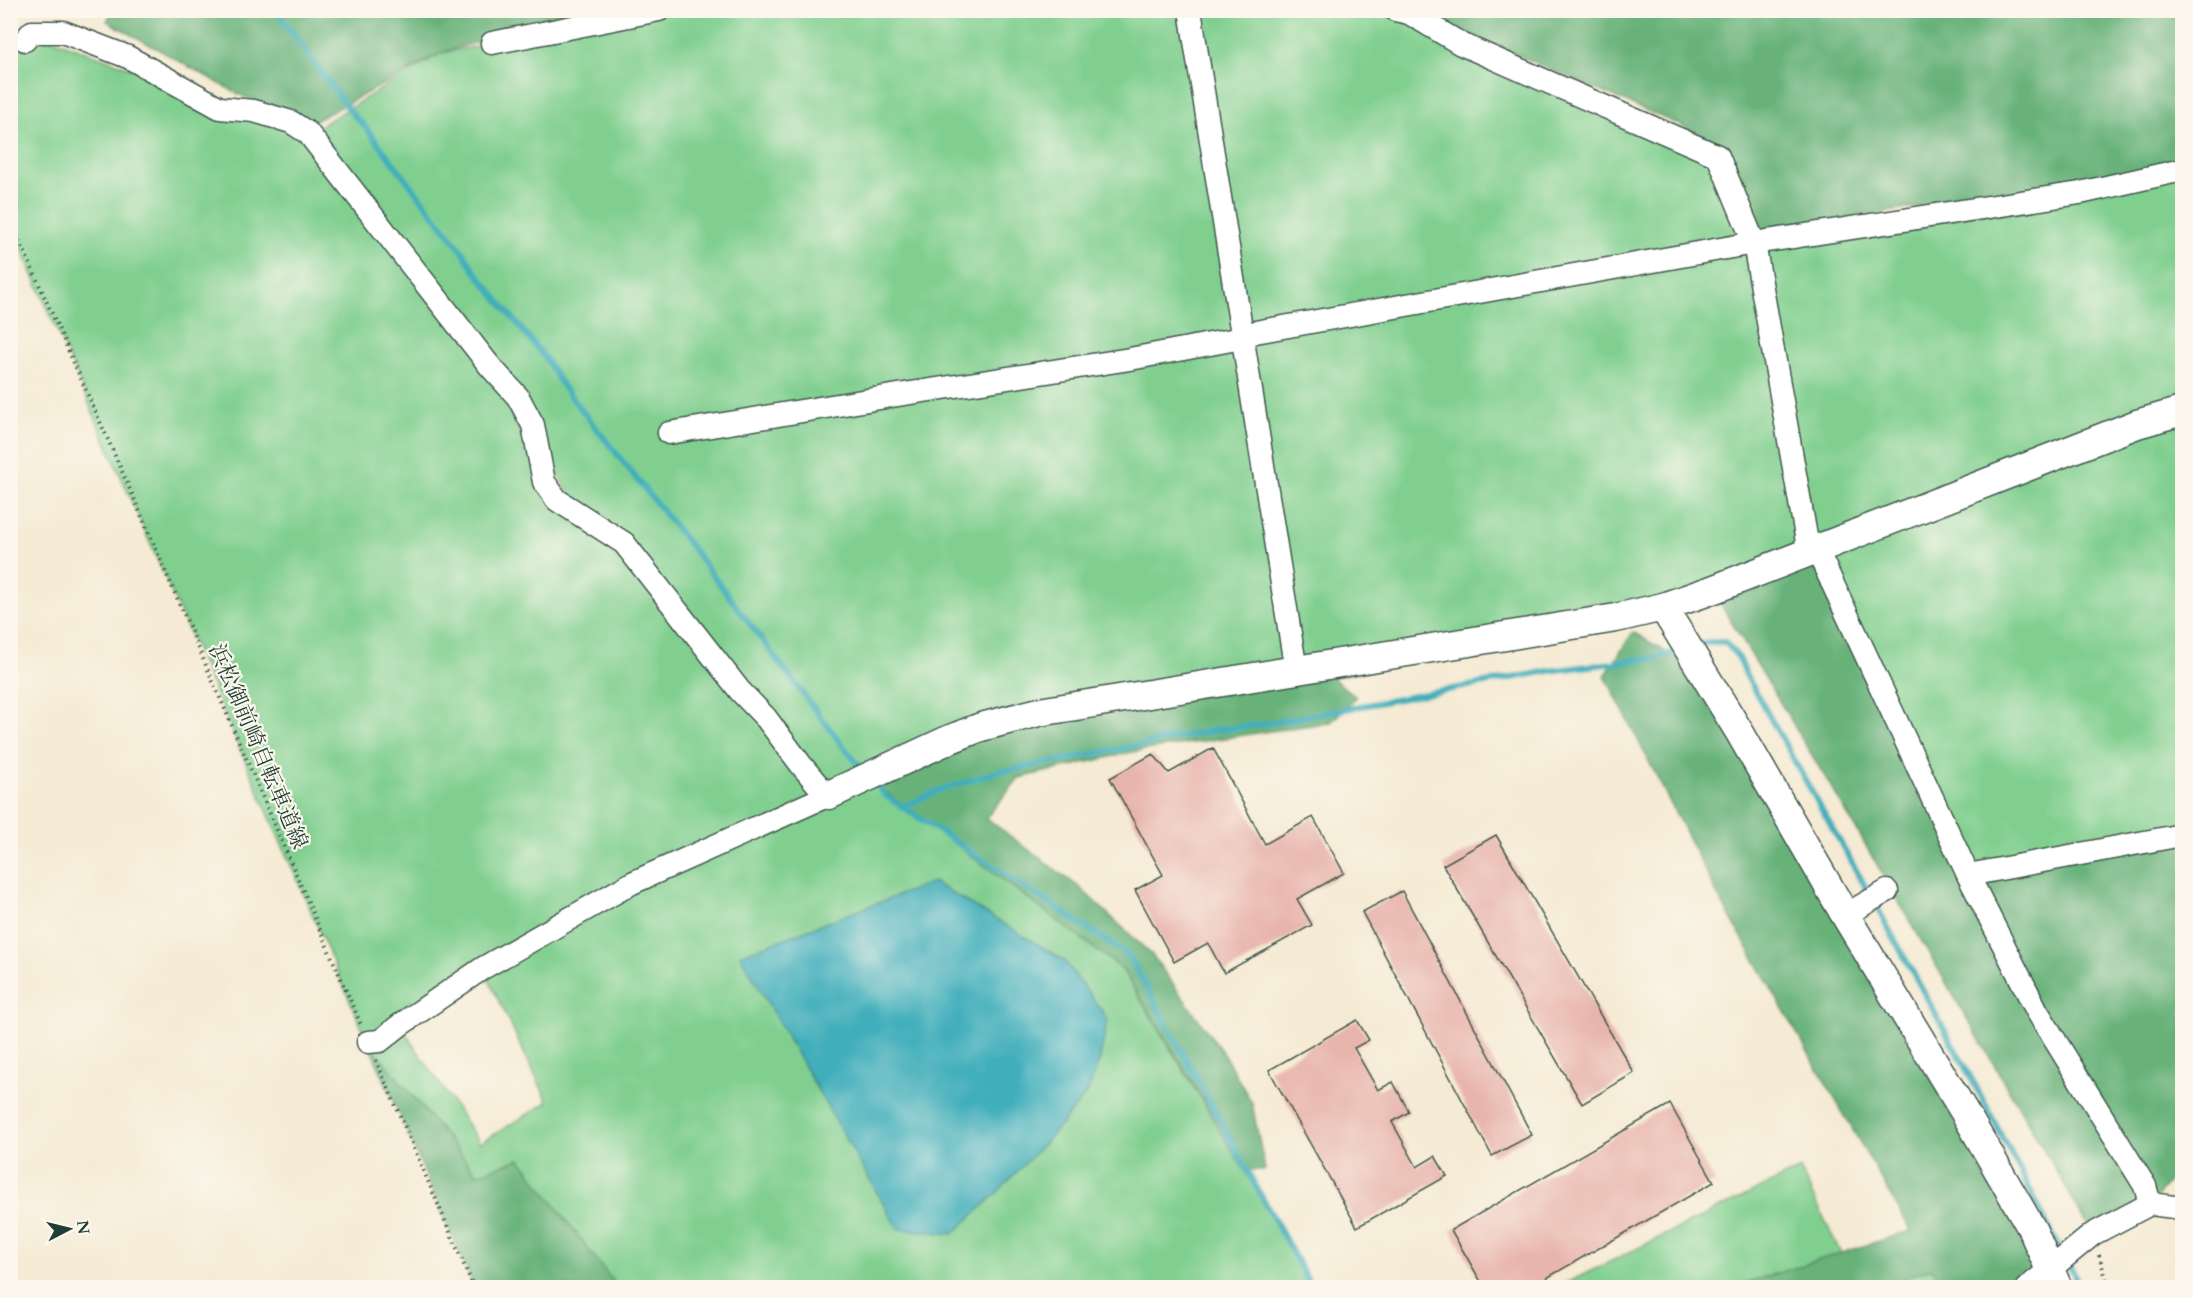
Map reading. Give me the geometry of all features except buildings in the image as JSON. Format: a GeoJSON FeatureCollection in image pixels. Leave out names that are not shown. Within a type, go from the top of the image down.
{"type":"FeatureCollection","features":[{"type":"Feature","properties":{"kind":"street"},"geometry":{"type":"LineString","coordinates":[[492,43],[659,10]]}},
{"type":"Feature","properties":{"kind":"street"},"geometry":{"type":"LineString","coordinates":[[1190,10],[1296,671]]}},
{"type":"Feature","properties":{"kind":"street"},"geometry":{"type":"LineString","coordinates":[[1395,10],[1409,13],[1461,44],[1718,156],[1754,243],[1813,551],[1969,877],[2037,1011],[2145,1186],[2150,1204]]}},
{"type":"Feature","properties":{"kind":"street"},"geometry":{"type":"LineString","coordinates":[[26,40],[32,32],[63,32],[128,57],[220,108],[254,111],[291,122],[308,133],[489,365],[518,397],[533,425],[544,482],[557,500],[624,543],[740,691],[766,718],[802,766],[829,795]]}},
{"type":"Feature","properties":{"kind":"street"},"geometry":{"type":"LineString","coordinates":[[669,434],[1130,359],[1242,338],[1255,332],[1754,243],[2080,193],[2182,170]]}},
{"type":"Feature","properties":{"kind":"street"},"geometry":{"type":"LineString","coordinates":[[368,1042],[380,1041],[483,968],[632,883],[829,795],[879,770],[981,727],[1039,712],[1616,618],[1663,607],[2137,424],[2182,411]]}},
{"type":"Feature","properties":{"kind":"street"},"geometry":{"type":"LineString","coordinates":[[1663,607],[1968,1118],[2032,1229],[2054,1279]]}},
{"type":"Feature","properties":{"kind":"street"},"geometry":{"type":"LineString","coordinates":[[1969,877],[1979,873],[2182,835]]}},
{"type":"Feature","properties":{"kind":"street"},"geometry":{"type":"LineString","coordinates":[[1845,915],[1887,891]]}},
{"type":"Feature","properties":{"kind":"street"},"geometry":{"type":"LineString","coordinates":[[2027,1287],[2054,1279],[2093,1234],[2150,1204],[2182,1208]]}},
{"type":"Feature","properties":{"kind":"path","name":"浜松御前崎自転車道線"},"geometry":{"type":"LineString","coordinates":[[10,219],[136,503],[474,1287]]}},
{"type":"Feature","properties":{"kind":"path"},"geometry":{"type":"LineString","coordinates":[[2093,1234],[2109,1287]]}},
{"type":"Feature","properties":{"kind":"green space"},"geometry":{"type":"Polygon","coordinates":[[[112,10],[628,11],[518,29],[441,53],[313,122],[240,95],[107,21],[112,10]]]}},
{"type":"Feature","properties":{"kind":"green space"},"geometry":{"type":"Polygon","coordinates":[[[1387,10],[1718,156],[1755,243],[2182,168],[2182,835],[1979,873],[1809,553],[1663,607],[876,775],[1122,969],[1315,1287],[475,1287],[11,225],[10,60],[32,32],[308,133],[441,53],[667,11],[1387,10]],[[493,375],[544,482],[573,503],[533,425],[493,375]],[[484,970],[400,1025],[480,1143],[548,1102],[484,970]]]}},
{"type":"Feature","properties":{"kind":"green space"},"geometry":{"type":"Polygon","coordinates":[[[1416,11],[2182,11],[2182,166],[1759,232],[1728,146],[1416,11]]]}},
{"type":"Feature","properties":{"kind":"green space"},"geometry":{"type":"Polygon","coordinates":[[[1809,553],[1979,873],[2182,836],[2182,1166],[2150,1204],[2093,1234],[1845,810],[1712,590],[1809,553]]]}},
{"type":"Feature","properties":{"kind":"green space"},"geometry":{"type":"Polygon","coordinates":[[[1633,632],[1704,675],[2042,1276],[2027,1287],[1944,1287],[1932,1268],[1879,1287],[1733,1287],[1911,1231],[1718,896],[1605,676],[1633,632]]]}},
{"type":"Feature","properties":{"kind":"green space"},"geometry":{"type":"Polygon","coordinates":[[[1331,665],[1335,680],[1356,697],[1331,722],[1132,752],[1019,778],[986,818],[1079,887],[1152,955],[1223,1053],[1252,1103],[1265,1170],[1247,1170],[1122,969],[866,777],[981,727],[1331,665]]]}},
{"type":"Feature","properties":{"kind":"green space"},"geometry":{"type":"Polygon","coordinates":[[[368,1042],[477,1174],[520,1159],[617,1287],[474,1287],[368,1042]]]}},
{"type":"Feature","properties":{"kind":"green space"},"geometry":{"type":"Polygon","coordinates":[[[1800,1169],[1845,1262],[1756,1287],[1556,1288],[1800,1169]]]}},
{"type":"Feature","properties":{"kind":"green space"},"geometry":{"type":"Polygon","coordinates":[[[1937,1266],[1947,1288],[1879,1288],[1937,1266]]]}},
{"type":"Feature","properties":{"kind":"water"},"geometry":{"type":"Polygon","coordinates":[[[933,882],[1064,960],[1108,1019],[1100,1059],[1088,1091],[1062,1124],[999,1191],[953,1234],[898,1229],[740,955],[933,882]]]}},
{"type":"Feature","properties":{"kind":"waterway"},"geometry":{"type":"LineString","coordinates":[[275,10],[354,116],[363,124],[463,252],[474,270],[545,358],[564,388],[692,548],[864,771]]}},
{"type":"Feature","properties":{"kind":"waterway"},"geometry":{"type":"LineString","coordinates":[[1695,646],[1708,642],[1725,642],[1739,658],[1746,675],[1870,895]]}},
{"type":"Feature","properties":{"kind":"waterway"},"geometry":{"type":"LineString","coordinates":[[903,807],[940,790],[1003,770],[1549,671],[1654,658],[1679,651]]}},
{"type":"Feature","properties":{"kind":"waterway"},"geometry":{"type":"LineString","coordinates":[[875,783],[886,796],[1125,953],[1133,963],[1312,1288]]}},
{"type":"Feature","properties":{"kind":"waterway"},"geometry":{"type":"LineString","coordinates":[[1875,904],[1981,1096],[2062,1252]]}},
{"type":"Feature","properties":{"kind":"waterway"},"geometry":{"type":"LineString","coordinates":[[2067,1261],[2081,1288]]}}]}
